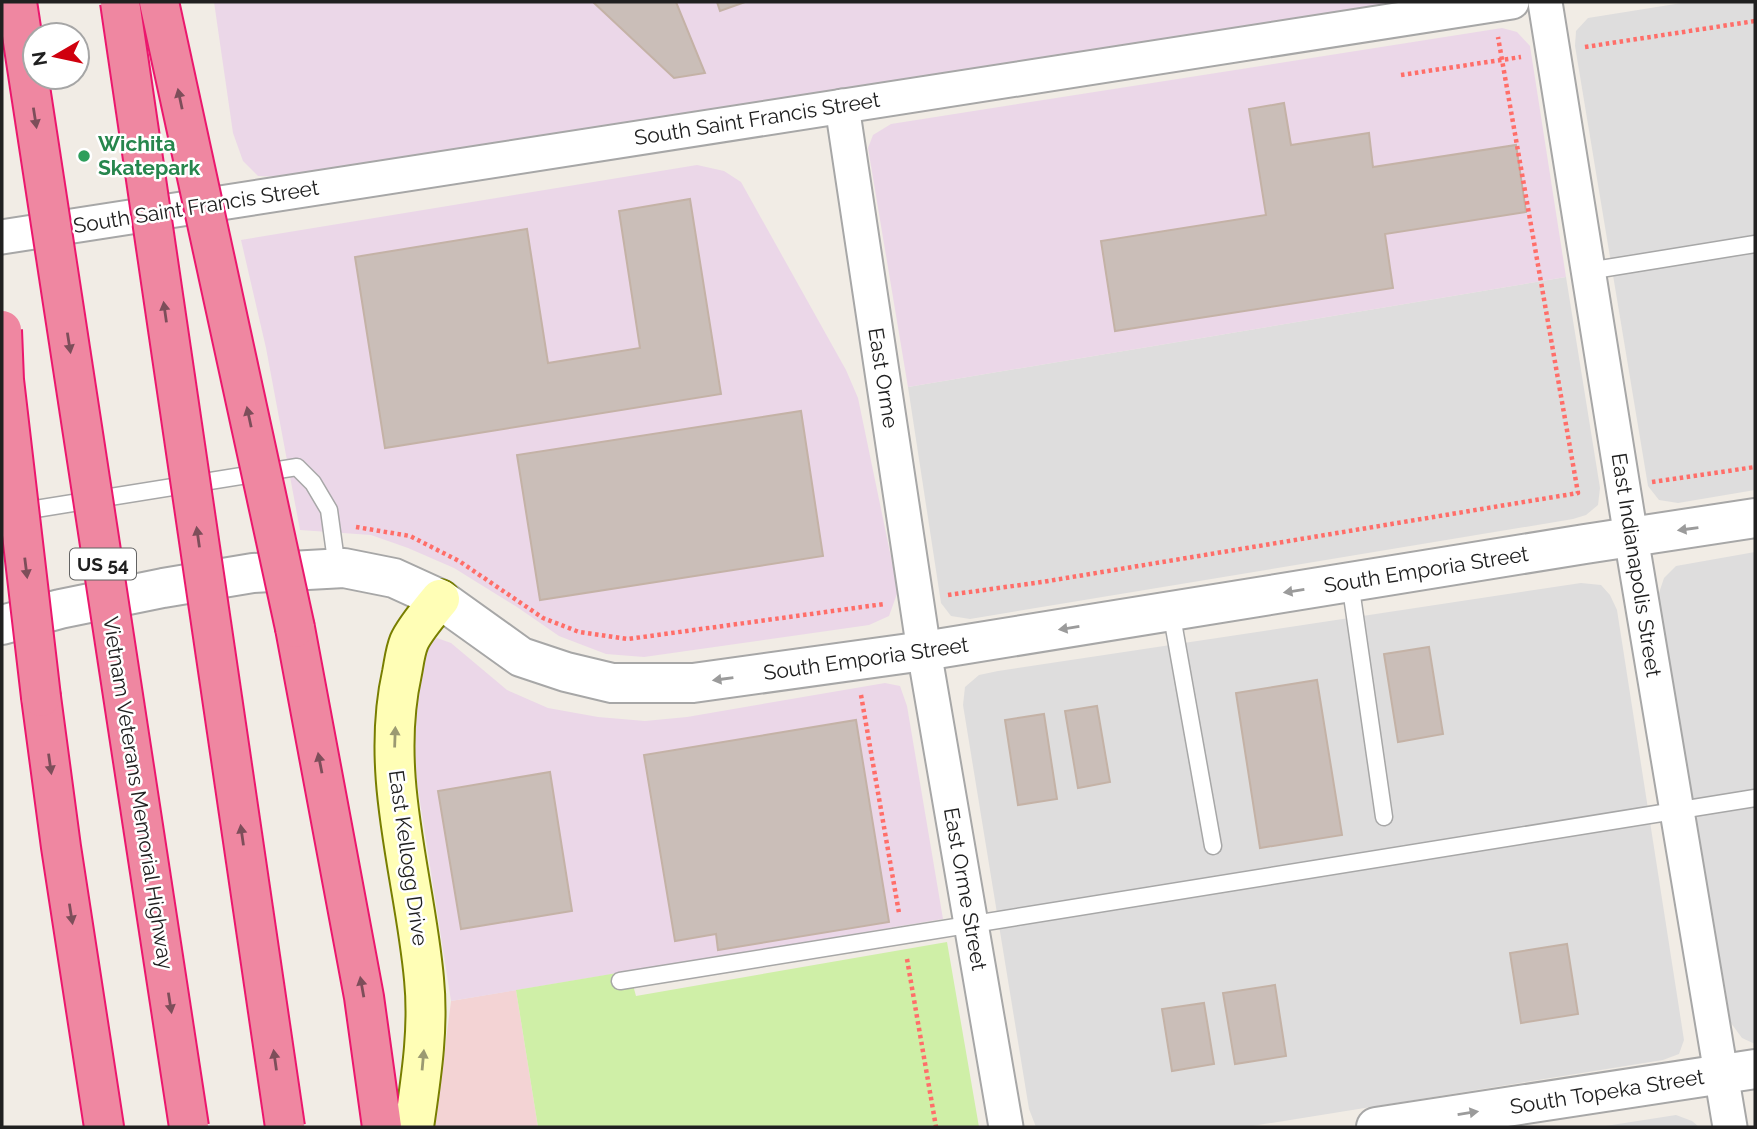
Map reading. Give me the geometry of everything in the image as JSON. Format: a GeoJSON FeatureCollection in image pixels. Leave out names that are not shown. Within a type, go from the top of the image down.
{"type":"FeatureCollection","features":[{"type":"Feature","properties":{"kind":"highway","name":"Vietnam Veterans Memorial Highway"},"geometry":{"type":"LineString","coordinates":[[17,2],[189,1127]]}},
{"type":"Feature","properties":{"kind":"highway"},"geometry":{"type":"LineString","coordinates":[[120,2],[285,1127]]}},
{"type":"Feature","properties":{"kind":"highway"},"geometry":{"type":"LineString","coordinates":[[159,2],[295,628],[364,997],[382,1127]]}},
{"type":"Feature","properties":{"kind":"highway"},"geometry":{"type":"LineString","coordinates":[[2,330],[4,380],[41,697],[104,1127]]}},
{"type":"Feature","properties":{"kind":"main road","name":"East Kellogg Drive"},"geometry":{"type":"LineString","coordinates":[[414,1127],[427,1022],[420,943],[400,823],[395,753],[397,698],[409,641],[440,599]]}},
{"type":"Feature","properties":{"kind":"street","name":"East Indianapolis Street"},"geometry":{"type":"LineString","coordinates":[[1545,2],[1677,810],[1738,1072],[1730,1127]]}},
{"type":"Feature","properties":{"kind":"street","name":"South Saint Francis Street"},"geometry":{"type":"LineString","coordinates":[[2,237],[1502,3]]}},
{"type":"Feature","properties":{"kind":"street","name":"East Orme"},"geometry":{"type":"LineString","coordinates":[[842,106],[924,651]]}},
{"type":"Feature","properties":{"kind":"street","name":"South Emporia Street"},"geometry":{"type":"LineString","coordinates":[[2,625],[60,609],[163,587],[253,573],[344,568],[394,578],[440,599],[521,657],[566,672],[612,683],[694,683],[924,651],[1755,518]]}},
{"type":"Feature","properties":{"kind":"street","name":"East Orme Street"},"geometry":{"type":"LineString","coordinates":[[924,651],[1006,1127]]}},
{"type":"Feature","properties":{"kind":"street","name":"South Topeka Street"},"geometry":{"type":"LineString","coordinates":[[1376,1127],[1738,1072]]}},
{"type":"Feature","properties":{"kind":"lane"},"geometry":{"type":"LineString","coordinates":[[1588,271],[1755,244]]}},
{"type":"Feature","properties":{"kind":"lane"},"geometry":{"type":"LineString","coordinates":[[2,515],[297,467],[313,484],[329,510],[337,568]]}},
{"type":"Feature","properties":{"kind":"lane"},"geometry":{"type":"LineString","coordinates":[[1350,582],[1384,817]]}},
{"type":"Feature","properties":{"kind":"lane"},"geometry":{"type":"LineString","coordinates":[[1171,611],[1213,846]]}},
{"type":"Feature","properties":{"kind":"lane"},"geometry":{"type":"LineString","coordinates":[[620,981],[1755,798]]}},
{"type":"Feature","properties":{"kind":"path"},"geometry":{"type":"LineString","coordinates":[[1502,3],[1578,493]]}},
{"type":"Feature","properties":{"kind":"path"},"geometry":{"type":"LineString","coordinates":[[332,526],[350,526],[410,536],[460,561],[543,618],[579,632],[628,639],[1042,582],[1578,493],[1755,467]]}},
{"type":"Feature","properties":{"kind":"shaded area"},"geometry":{"type":"Polygon","coordinates":[[[214,2],[1412,2],[280,177],[258,176],[243,161],[233,133],[214,2]]]}},
{"type":"Feature","properties":{"kind":"shaded area"},"geometry":{"type":"Polygon","coordinates":[[[1688,2],[1755,2],[1755,490],[1678,503],[1659,500],[1648,486],[1575,46],[1576,31],[1588,18],[1688,2]]]}},
{"type":"Feature","properties":{"kind":"shaded area"},"geometry":{"type":"Polygon","coordinates":[[[1502,28],[1517,32],[1530,46],[1566,277],[908,387],[868,148],[873,135],[891,124],[1502,28]]]}},
{"type":"Feature","properties":{"kind":"shaded area"},"geometry":{"type":"Polygon","coordinates":[[[697,165],[724,171],[741,182],[846,370],[858,398],[898,591],[889,616],[869,625],[644,657],[606,654],[559,636],[454,568],[408,548],[371,535],[300,530],[266,348],[241,240],[697,165]]]}},
{"type":"Feature","properties":{"kind":"shaded area"},"geometry":{"type":"Polygon","coordinates":[[[1566,277],[1600,488],[1598,505],[1586,515],[970,619],[951,616],[941,603],[908,387],[1566,277]]]}},
{"type":"Feature","properties":{"kind":"shaded area"},"geometry":{"type":"Polygon","coordinates":[[[1755,552],[1755,1044],[1742,1038],[1731,1023],[1658,596],[1664,578],[1676,566],[1755,552]]]}},
{"type":"Feature","properties":{"kind":"shaded area"},"geometry":{"type":"Polygon","coordinates":[[[1581,583],[1601,585],[1610,595],[1617,610],[1684,1040],[1679,1054],[1663,1060],[1246,1127],[1036,1127],[1029,1109],[963,705],[965,687],[979,675],[998,671],[1581,583]]]}},
{"type":"Feature","properties":{"kind":"shaded area"},"geometry":{"type":"Polygon","coordinates":[[[437,638],[451,643],[507,690],[548,708],[598,717],[645,721],[687,717],[885,683],[900,686],[907,706],[943,919],[451,1001],[414,763],[414,696],[426,643],[437,638]]]}},
{"type":"Feature","properties":{"kind":"shaded area"},"geometry":{"type":"Polygon","coordinates":[[[516,990],[538,1127],[435,1127],[451,1001],[516,990]]]}},
{"type":"Feature","properties":{"kind":"shaded area"},"geometry":{"type":"Polygon","coordinates":[[[1676,1115],[1699,1127],[1599,1127],[1676,1115]]]}},
{"type":"Feature","properties":{"kind":"green space"},"geometry":{"type":"Polygon","coordinates":[[[947,942],[979,1127],[538,1127],[516,990],[629,971],[636,996],[947,942]]]}},
{"type":"Feature","properties":{"kind":"building"},"geometry":{"type":"Polygon","coordinates":[[[593,2],[676,2],[705,73],[674,78],[593,2]]]}},
{"type":"Feature","properties":{"kind":"building"},"geometry":{"type":"Polygon","coordinates":[[[717,2],[745,2],[720,11],[717,2]]]}},
{"type":"Feature","properties":{"kind":"building"},"geometry":{"type":"Polygon","coordinates":[[[1284,103],[1291,145],[1369,133],[1373,167],[1516,145],[1526,212],[1385,234],[1393,288],[1115,331],[1101,241],[1266,215],[1249,109],[1284,103]]]}},
{"type":"Feature","properties":{"kind":"building"},"geometry":{"type":"Polygon","coordinates":[[[690,199],[721,394],[385,448],[355,257],[527,229],[548,363],[640,348],[619,211],[690,199]]]}},
{"type":"Feature","properties":{"kind":"building"},"geometry":{"type":"Polygon","coordinates":[[[801,411],[823,556],[540,600],[517,455],[801,411]]]}},
{"type":"Feature","properties":{"kind":"building"},"geometry":{"type":"Polygon","coordinates":[[[1429,647],[1443,734],[1398,742],[1384,654],[1429,647]]]}},
{"type":"Feature","properties":{"kind":"building"},"geometry":{"type":"Polygon","coordinates":[[[1317,680],[1342,835],[1260,848],[1236,693],[1317,680]]]}},
{"type":"Feature","properties":{"kind":"building"},"geometry":{"type":"Polygon","coordinates":[[[1097,706],[1110,782],[1078,788],[1065,711],[1097,706]]]}},
{"type":"Feature","properties":{"kind":"building"},"geometry":{"type":"Polygon","coordinates":[[[1044,714],[1057,799],[1018,805],[1005,720],[1044,714]]]}},
{"type":"Feature","properties":{"kind":"building"},"geometry":{"type":"Polygon","coordinates":[[[856,720],[889,922],[718,950],[716,934],[675,941],[644,755],[856,720]]]}},
{"type":"Feature","properties":{"kind":"building"},"geometry":{"type":"Polygon","coordinates":[[[550,772],[572,911],[461,929],[438,791],[550,772]]]}},
{"type":"Feature","properties":{"kind":"building"},"geometry":{"type":"Polygon","coordinates":[[[1567,944],[1578,1014],[1521,1023],[1510,953],[1567,944]]]}},
{"type":"Feature","properties":{"kind":"building"},"geometry":{"type":"Polygon","coordinates":[[[1275,985],[1286,1056],[1235,1064],[1223,993],[1275,985]]]}},
{"type":"Feature","properties":{"kind":"building"},"geometry":{"type":"Polygon","coordinates":[[[1204,1003],[1214,1064],[1172,1071],[1162,1009],[1204,1003]]]}},
{"type":"Feature","properties":{"kind":"place","name":"Wichita Skatepark"},"geometry":{"type":"Point","coordinates":[84,156]}}]}
